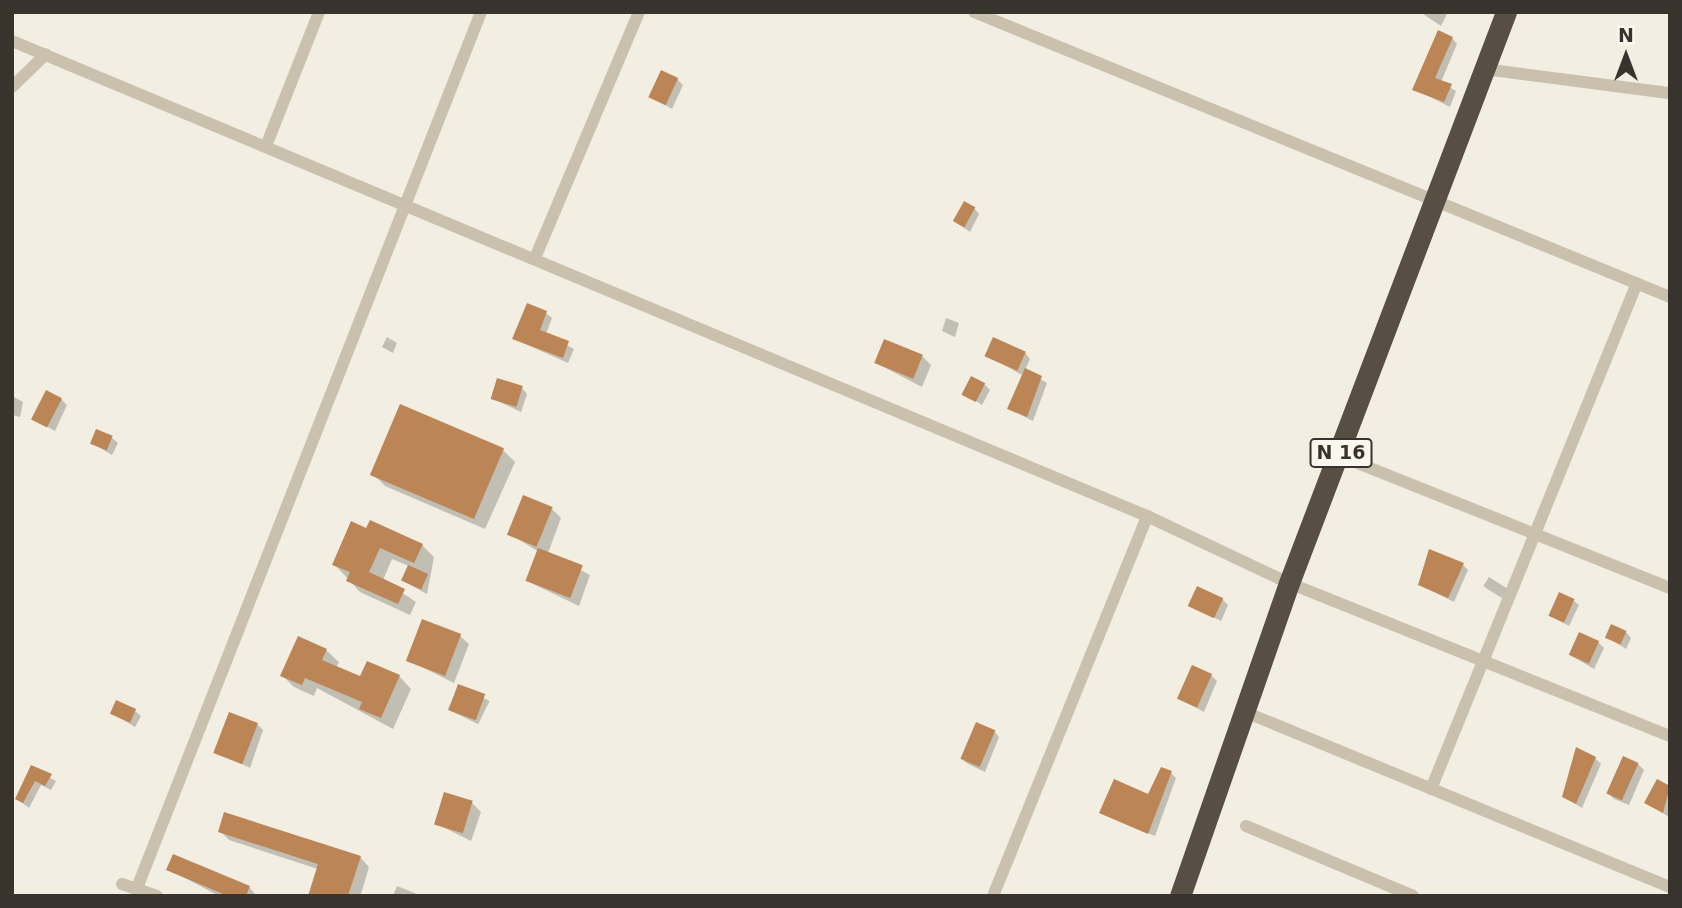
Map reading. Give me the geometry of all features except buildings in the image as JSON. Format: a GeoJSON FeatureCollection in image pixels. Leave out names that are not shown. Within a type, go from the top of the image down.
{"type":"FeatureCollection","features":[{"type":"Feature","properties":{"kind":"highway","name":"N 16"},"geometry":{"type":"LineString","coordinates":[[1180,896],[1289,583],[1340,456],[1506,12]]}},
{"type":"Feature","properties":{"kind":"street"},"geometry":{"type":"LineString","coordinates":[[266,146],[319,12]]}},
{"type":"Feature","properties":{"kind":"street"},"geometry":{"type":"LineString","coordinates":[[137,888],[481,12]]}},
{"type":"Feature","properties":{"kind":"street"},"geometry":{"type":"LineString","coordinates":[[535,258],[639,12]]}},
{"type":"Feature","properties":{"kind":"street"},"geometry":{"type":"LineString","coordinates":[[974,12],[1670,297]]}},
{"type":"Feature","properties":{"kind":"street"},"geometry":{"type":"LineString","coordinates":[[12,41],[1147,516],[1289,583],[1483,657],[1670,736]]}},
{"type":"Feature","properties":{"kind":"street"},"geometry":{"type":"LineString","coordinates":[[12,87],[46,54]]}},
{"type":"Feature","properties":{"kind":"street"},"geometry":{"type":"LineString","coordinates":[[1484,69],[1670,93]]}},
{"type":"Feature","properties":{"kind":"street"},"geometry":{"type":"LineString","coordinates":[[1431,789],[1637,283]]}},
{"type":"Feature","properties":{"kind":"street"},"geometry":{"type":"LineString","coordinates":[[1340,456],[1670,588]]}},
{"type":"Feature","properties":{"kind":"street"},"geometry":{"type":"LineString","coordinates":[[993,896],[1147,516]]}},
{"type":"Feature","properties":{"kind":"street"},"geometry":{"type":"LineString","coordinates":[[1245,712],[1670,887]]}},
{"type":"Feature","properties":{"kind":"street"},"geometry":{"type":"LineString","coordinates":[[1246,826],[1413,896]]}},
{"type":"Feature","properties":{"kind":"street"},"geometry":{"type":"LineString","coordinates":[[122,884],[157,896]]}}]}
